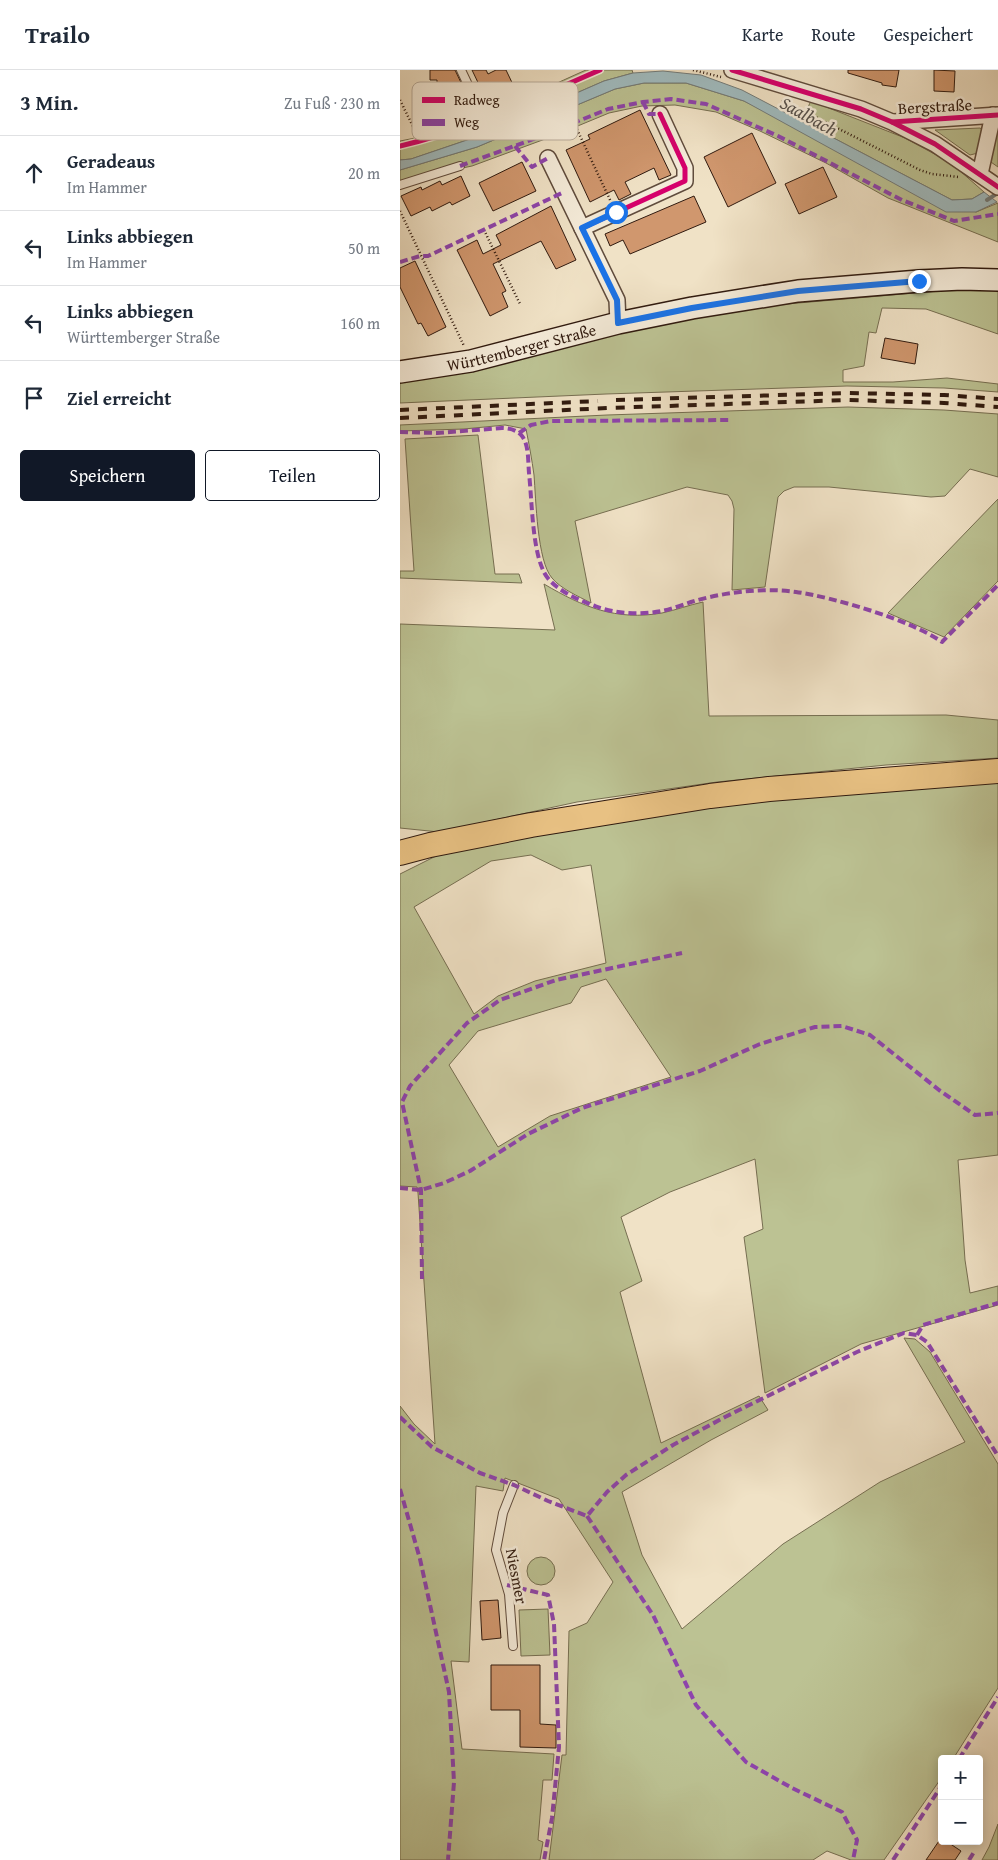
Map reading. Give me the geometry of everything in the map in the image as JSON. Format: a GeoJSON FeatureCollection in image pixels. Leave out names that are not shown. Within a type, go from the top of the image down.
{"type":"FeatureCollection","features":[{"type":"Feature","properties":{"kind":"main road","name":"Württemberger Straße"},"geometry":{"type":"LineString","coordinates":[[400,372],[471,361],[618,323],[692,308],[798,291],[919,281],[998,280]]}},
{"type":"Feature","properties":{"kind":"main road"},"geometry":{"type":"LineString","coordinates":[[400,853],[430,845],[530,825],[710,796],[769,789],[998,771]]}},
{"type":"Feature","properties":{"kind":"street","name":"Bergstraße"},"geometry":{"type":"LineString","coordinates":[[729,74],[861,109],[892,122],[996,115]]}},
{"type":"Feature","properties":{"kind":"street"},"geometry":{"type":"LineString","coordinates":[[582,228],[685,181],[685,168],[660,114]]}},
{"type":"Feature","properties":{"kind":"street"},"geometry":{"type":"LineString","coordinates":[[892,122],[935,144],[990,181],[996,115]]}},
{"type":"Feature","properties":{"kind":"street"},"geometry":{"type":"LineString","coordinates":[[548,158],[617,300],[618,323]]}},
{"type":"Feature","properties":{"kind":"lane"},"geometry":{"type":"LineString","coordinates":[[461,70],[467,82]]}},
{"type":"Feature","properties":{"kind":"lane"},"geometry":{"type":"LineString","coordinates":[[400,185],[460,166]]}},
{"type":"Feature","properties":{"kind":"lane","name":"Niesmer"},"geometry":{"type":"LineString","coordinates":[[513,1646],[509,1594],[496,1550],[503,1512],[514,1485]]}},
{"type":"Feature","properties":{"kind":"path"},"geometry":{"type":"LineString","coordinates":[[572,82],[600,70]]}},
{"type":"Feature","properties":{"kind":"path"},"geometry":{"type":"LineString","coordinates":[[693,70],[729,74]]}},
{"type":"Feature","properties":{"kind":"path"},"geometry":{"type":"LineString","coordinates":[[400,100],[412,124]]}},
{"type":"Feature","properties":{"kind":"path"},"geometry":{"type":"LineString","coordinates":[[781,100],[920,170],[990,181]]}},
{"type":"Feature","properties":{"kind":"path"},"geometry":{"type":"LineString","coordinates":[[578,131],[616,212]]}},
{"type":"Feature","properties":{"kind":"path"},"geometry":{"type":"LineString","coordinates":[[400,146],[423,140]]}},
{"type":"Feature","properties":{"kind":"path"},"geometry":{"type":"LineString","coordinates":[[400,211],[471,361]]}},
{"type":"Feature","properties":{"kind":"path"},"geometry":{"type":"LineString","coordinates":[[484,230],[520,304]]}},
{"type":"Feature","properties":{"kind":"green space"},"geometry":{"type":"Polygon","coordinates":[[[586,70],[632,70],[633,73],[604,81],[578,92],[578,82],[560,82],[586,70]]]}},
{"type":"Feature","properties":{"kind":"green space"},"geometry":{"type":"Polygon","coordinates":[[[644,83],[686,83],[744,101],[976,212],[998,203],[998,242],[888,198],[826,163],[716,112],[675,105],[642,106],[609,113],[578,126],[578,105],[615,89],[644,83]]]}},
{"type":"Feature","properties":{"kind":"green space"},"geometry":{"type":"Polygon","coordinates":[[[811,101],[905,138],[951,163],[984,192],[972,199],[952,200],[801,121],[811,101]]]}},
{"type":"Feature","properties":{"kind":"green space"},"geometry":{"type":"Polygon","coordinates":[[[998,121],[998,167],[978,153],[970,155],[935,130],[980,128],[983,130],[998,121]]]}},
{"type":"Feature","properties":{"kind":"green space"},"geometry":{"type":"Polygon","coordinates":[[[412,138],[467,140],[411,159],[400,160],[400,141],[412,138]]]}},
{"type":"Feature","properties":{"kind":"green space"},"geometry":{"type":"Polygon","coordinates":[[[494,140],[542,140],[472,166],[400,181],[400,170],[477,147],[494,140]]]}},
{"type":"Feature","properties":{"kind":"green space"},"geometry":{"type":"Polygon","coordinates":[[[962,289],[998,289],[998,334],[926,309],[882,308],[876,333],[869,332],[864,366],[843,370],[843,382],[893,382],[947,378],[998,384],[998,392],[944,388],[847,386],[400,403],[400,381],[469,371],[621,333],[694,318],[775,305],[962,289]]]}},
{"type":"Feature","properties":{"kind":"green space"},"geometry":{"type":"Polygon","coordinates":[[[848,407],[998,414],[998,477],[970,469],[945,496],[931,497],[829,487],[794,487],[784,491],[778,497],[765,587],[732,590],[734,509],[728,495],[687,487],[575,521],[591,603],[560,586],[547,570],[540,544],[534,475],[526,429],[505,425],[464,429],[400,431],[400,425],[607,415],[848,407]]]}},
{"type":"Feature","properties":{"kind":"green space"},"geometry":{"type":"Polygon","coordinates":[[[478,435],[495,574],[519,574],[522,583],[400,578],[400,571],[414,571],[405,439],[478,435]]]}},
{"type":"Feature","properties":{"kind":"green space"},"geometry":{"type":"Polygon","coordinates":[[[998,499],[998,581],[944,637],[888,613],[998,499]]]}},
{"type":"Feature","properties":{"kind":"green space"},"geometry":{"type":"Polygon","coordinates":[[[544,584],[586,605],[600,610],[630,615],[662,613],[703,602],[709,716],[946,715],[998,720],[998,758],[886,765],[717,782],[577,802],[439,832],[400,828],[400,624],[555,630],[544,584]]]}},
{"type":"Feature","properties":{"kind":"green space"},"geometry":{"type":"Polygon","coordinates":[[[998,782],[998,1155],[958,1160],[965,1260],[970,1293],[998,1286],[998,1305],[861,1344],[765,1393],[744,1237],[763,1229],[755,1159],[670,1192],[621,1217],[642,1281],[620,1292],[661,1443],[759,1396],[768,1410],[711,1440],[622,1492],[642,1555],[682,1629],[783,1544],[880,1482],[965,1442],[904,1338],[915,1339],[930,1352],[998,1464],[998,1688],[956,1755],[938,1755],[938,1783],[884,1860],[851,1860],[827,1851],[813,1860],[549,1860],[562,1755],[566,1755],[569,1631],[587,1623],[613,1582],[559,1499],[505,1478],[503,1491],[476,1486],[469,1662],[451,1661],[462,1749],[554,1754],[552,1780],[543,1780],[538,1840],[543,1842],[540,1860],[400,1860],[400,1406],[414,1424],[435,1444],[418,1193],[417,1187],[400,1186],[400,874],[440,854],[485,844],[733,803],[998,782]],[[531,855],[491,861],[414,907],[474,1014],[498,996],[535,981],[606,963],[591,865],[562,870],[531,855]],[[606,979],[581,987],[571,1003],[478,1031],[449,1065],[498,1147],[550,1116],[671,1077],[606,979]]]}},
{"type":"Feature","properties":{"kind":"green space"},"geometry":{"type":"Polygon","coordinates":[[[541,1557],[551,1561],[555,1571],[551,1581],[541,1585],[531,1581],[527,1571],[531,1561],[541,1557]]]}},
{"type":"Feature","properties":{"kind":"green space"},"geometry":{"type":"Polygon","coordinates":[[[548,1609],[550,1655],[521,1656],[519,1610],[548,1609]]]}},
{"type":"Feature","properties":{"kind":"green space"},"geometry":{"type":"Polygon","coordinates":[[[998,1824],[998,1860],[982,1860],[989,1847],[998,1824]]]}},
{"type":"Feature","properties":{"kind":"water"},"geometry":{"type":"Polygon","coordinates":[[[663,71],[701,75],[742,90],[952,200],[972,199],[984,192],[997,202],[976,212],[946,212],[744,101],[686,83],[644,83],[615,89],[578,105],[578,92],[604,81],[633,73],[663,71]]]}},
{"type":"Feature","properties":{"kind":"water"},"geometry":{"type":"Polygon","coordinates":[[[467,140],[494,140],[477,147],[400,170],[400,160],[411,159],[467,140]]]}},
{"type":"Feature","properties":{"kind":"building"},"geometry":{"type":"Polygon","coordinates":[[[430,70],[455,70],[461,82],[437,82],[437,80],[430,80],[430,70]]]}},
{"type":"Feature","properties":{"kind":"building"},"geometry":{"type":"Polygon","coordinates":[[[472,70],[486,70],[488,74],[496,70],[506,70],[512,82],[478,82],[472,70]]]}},
{"type":"Feature","properties":{"kind":"building"},"geometry":{"type":"Polygon","coordinates":[[[848,70],[899,70],[896,87],[882,85],[882,83],[848,73],[848,70]]]}},
{"type":"Feature","properties":{"kind":"building"},"geometry":{"type":"Polygon","coordinates":[[[934,70],[955,71],[954,92],[934,91],[934,70]]]}},
{"type":"Feature","properties":{"kind":"building"},"geometry":{"type":"Polygon","coordinates":[[[640,110],[671,175],[659,180],[654,168],[625,182],[631,194],[619,200],[614,190],[590,202],[566,150],[590,139],[588,135],[640,110]]]}},
{"type":"Feature","properties":{"kind":"building"},"geometry":{"type":"Polygon","coordinates":[[[752,133],[776,183],[728,207],[704,157],[752,133]]]}},
{"type":"Feature","properties":{"kind":"building"},"geometry":{"type":"Polygon","coordinates":[[[522,162],[536,191],[493,211],[479,183],[522,162]]]}},
{"type":"Feature","properties":{"kind":"building"},"geometry":{"type":"Polygon","coordinates":[[[823,167],[837,197],[799,214],[785,184],[823,167]]]}},
{"type":"Feature","properties":{"kind":"building"},"geometry":{"type":"Polygon","coordinates":[[[461,176],[470,196],[452,205],[450,202],[432,211],[430,207],[411,216],[401,196],[421,187],[422,190],[440,181],[442,185],[461,176]]]}},
{"type":"Feature","properties":{"kind":"building"},"geometry":{"type":"Polygon","coordinates":[[[694,196],[706,222],[630,254],[623,240],[610,246],[605,234],[694,196]]]}},
{"type":"Feature","properties":{"kind":"building"},"geometry":{"type":"Polygon","coordinates":[[[551,206],[576,260],[556,269],[541,241],[493,264],[506,291],[502,293],[508,307],[490,316],[457,250],[477,240],[483,254],[501,245],[496,235],[551,206]]]}},
{"type":"Feature","properties":{"kind":"building"},"geometry":{"type":"Polygon","coordinates":[[[415,261],[446,327],[428,336],[421,323],[418,324],[400,287],[400,268],[415,261]]]}},
{"type":"Feature","properties":{"kind":"building"},"geometry":{"type":"Polygon","coordinates":[[[885,338],[918,344],[915,364],[881,358],[885,338]]]}},
{"type":"Feature","properties":{"kind":"building"},"geometry":{"type":"Polygon","coordinates":[[[498,1600],[501,1638],[482,1640],[480,1601],[498,1600]]]}},
{"type":"Feature","properties":{"kind":"building"},"geometry":{"type":"Polygon","coordinates":[[[491,1665],[540,1665],[540,1724],[556,1725],[556,1748],[520,1747],[520,1710],[491,1710],[491,1665]]]}},
{"type":"Feature","properties":{"kind":"building"},"geometry":{"type":"Polygon","coordinates":[[[938,1842],[938,1845],[952,1845],[961,1851],[955,1860],[926,1860],[938,1842]]]}},
{"type":"Feature","properties":{"kind":"waterway","name":"Saalbach"},"geometry":{"type":"LineString","coordinates":[[987,200],[998,193]]}},
{"type":"Feature","properties":{"kind":"railway"},"geometry":{"type":"LineString","coordinates":[[616,400],[848,393],[944,395],[998,399]]}},
{"type":"Feature","properties":{"kind":"railway"},"geometry":{"type":"LineString","coordinates":[[400,418],[607,408],[848,400],[998,407]]}},
{"type":"Feature","properties":{"kind":"railway"},"geometry":{"type":"LineString","coordinates":[[400,410],[598,401]]}},
{"type":"Feature","properties":{"kind":"marked path"},"geometry":{"type":"LineString","coordinates":[[578,121],[608,109],[643,102],[671,99],[706,104],[778,136],[902,200],[954,221],[998,214]]}},
{"type":"Feature","properties":{"kind":"marked path"},"geometry":{"type":"LineString","coordinates":[[643,102],[649,114],[660,114]]}},
{"type":"Feature","properties":{"kind":"marked path"},"geometry":{"type":"LineString","coordinates":[[460,166],[531,140]]}},
{"type":"Feature","properties":{"kind":"marked path"},"geometry":{"type":"LineString","coordinates":[[515,146],[532,167],[548,158]]}},
{"type":"Feature","properties":{"kind":"marked path"},"geometry":{"type":"LineString","coordinates":[[400,262],[420,256],[428,256],[564,192]]}},
{"type":"Feature","properties":{"kind":"marked path"},"geometry":{"type":"LineString","coordinates":[[519,433],[531,425],[551,421],[732,420]]}},
{"type":"Feature","properties":{"kind":"marked path"},"geometry":{"type":"LineString","coordinates":[[400,432],[437,433],[507,428],[520,434],[527,449],[533,523],[539,560],[543,570],[558,588],[603,609],[628,613],[654,612],[727,594],[772,590],[788,591],[851,604],[893,618],[942,642],[998,585]]}},
{"type":"Feature","properties":{"kind":"marked path"},"geometry":{"type":"LineString","coordinates":[[422,1279],[421,1190],[402,1102],[410,1086],[467,1023],[500,1000],[556,980],[682,953]]}},
{"type":"Feature","properties":{"kind":"marked path"},"geometry":{"type":"LineString","coordinates":[[400,1188],[421,1190],[444,1183],[470,1171],[528,1134],[582,1108],[700,1071],[760,1044],[815,1027],[842,1026],[870,1035],[939,1090],[975,1115],[998,1113]]}},
{"type":"Feature","properties":{"kind":"marked path"},"geometry":{"type":"LineString","coordinates":[[917,1335],[923,1325],[998,1303]]}},
{"type":"Feature","properties":{"kind":"marked path"},"geometry":{"type":"LineString","coordinates":[[400,1417],[432,1447],[480,1473],[514,1485],[587,1516],[607,1492],[626,1475],[673,1445],[725,1417],[857,1352],[904,1333],[917,1335],[927,1342],[998,1456]]}},
{"type":"Feature","properties":{"kind":"marked path"},"geometry":{"type":"LineString","coordinates":[[400,1489],[420,1559],[449,1692],[454,1782],[448,1860]]}},
{"type":"Feature","properties":{"kind":"marked path"},"geometry":{"type":"LineString","coordinates":[[587,1516],[653,1615],[696,1705],[746,1762],[792,1788],[842,1812],[857,1840],[853,1860]]}},
{"type":"Feature","properties":{"kind":"marked path"},"geometry":{"type":"LineString","coordinates":[[507,1585],[548,1595],[554,1624],[559,1747],[552,1818],[544,1860]]}},
{"type":"Feature","properties":{"kind":"marked path"},"geometry":{"type":"LineString","coordinates":[[962,1755],[998,1697]]}},
{"type":"Feature","properties":{"kind":"marked path"},"geometry":{"type":"LineString","coordinates":[[893,1860],[938,1791]]}},
{"type":"Feature","properties":{"kind":"marked path"},"geometry":{"type":"LineString","coordinates":[[969,1860],[974,1852]]}},
{"type":"Feature","properties":{"kind":"cycle path"},"geometry":{"type":"LineString","coordinates":[[573,82],[600,70]]}},
{"type":"Feature","properties":{"kind":"cycle path"},"geometry":{"type":"LineString","coordinates":[[732,70],[861,109],[892,122],[935,144],[998,187]]}},
{"type":"Feature","properties":{"kind":"cycle path"},"geometry":{"type":"LineString","coordinates":[[582,228],[685,181],[685,168],[660,114]]}},
{"type":"Feature","properties":{"kind":"cycle path"},"geometry":{"type":"LineString","coordinates":[[892,122],[998,115]]}},
{"type":"Feature","properties":{"kind":"cycle path"},"geometry":{"type":"LineString","coordinates":[[400,146],[422,140]]}},
{"type":"Feature","properties":{"kind":"route"},"geometry":{"type":"LineString","coordinates":[[616,212],[582,228],[617,300],[618,323],[692,308],[798,291],[919,281]]}}]}
